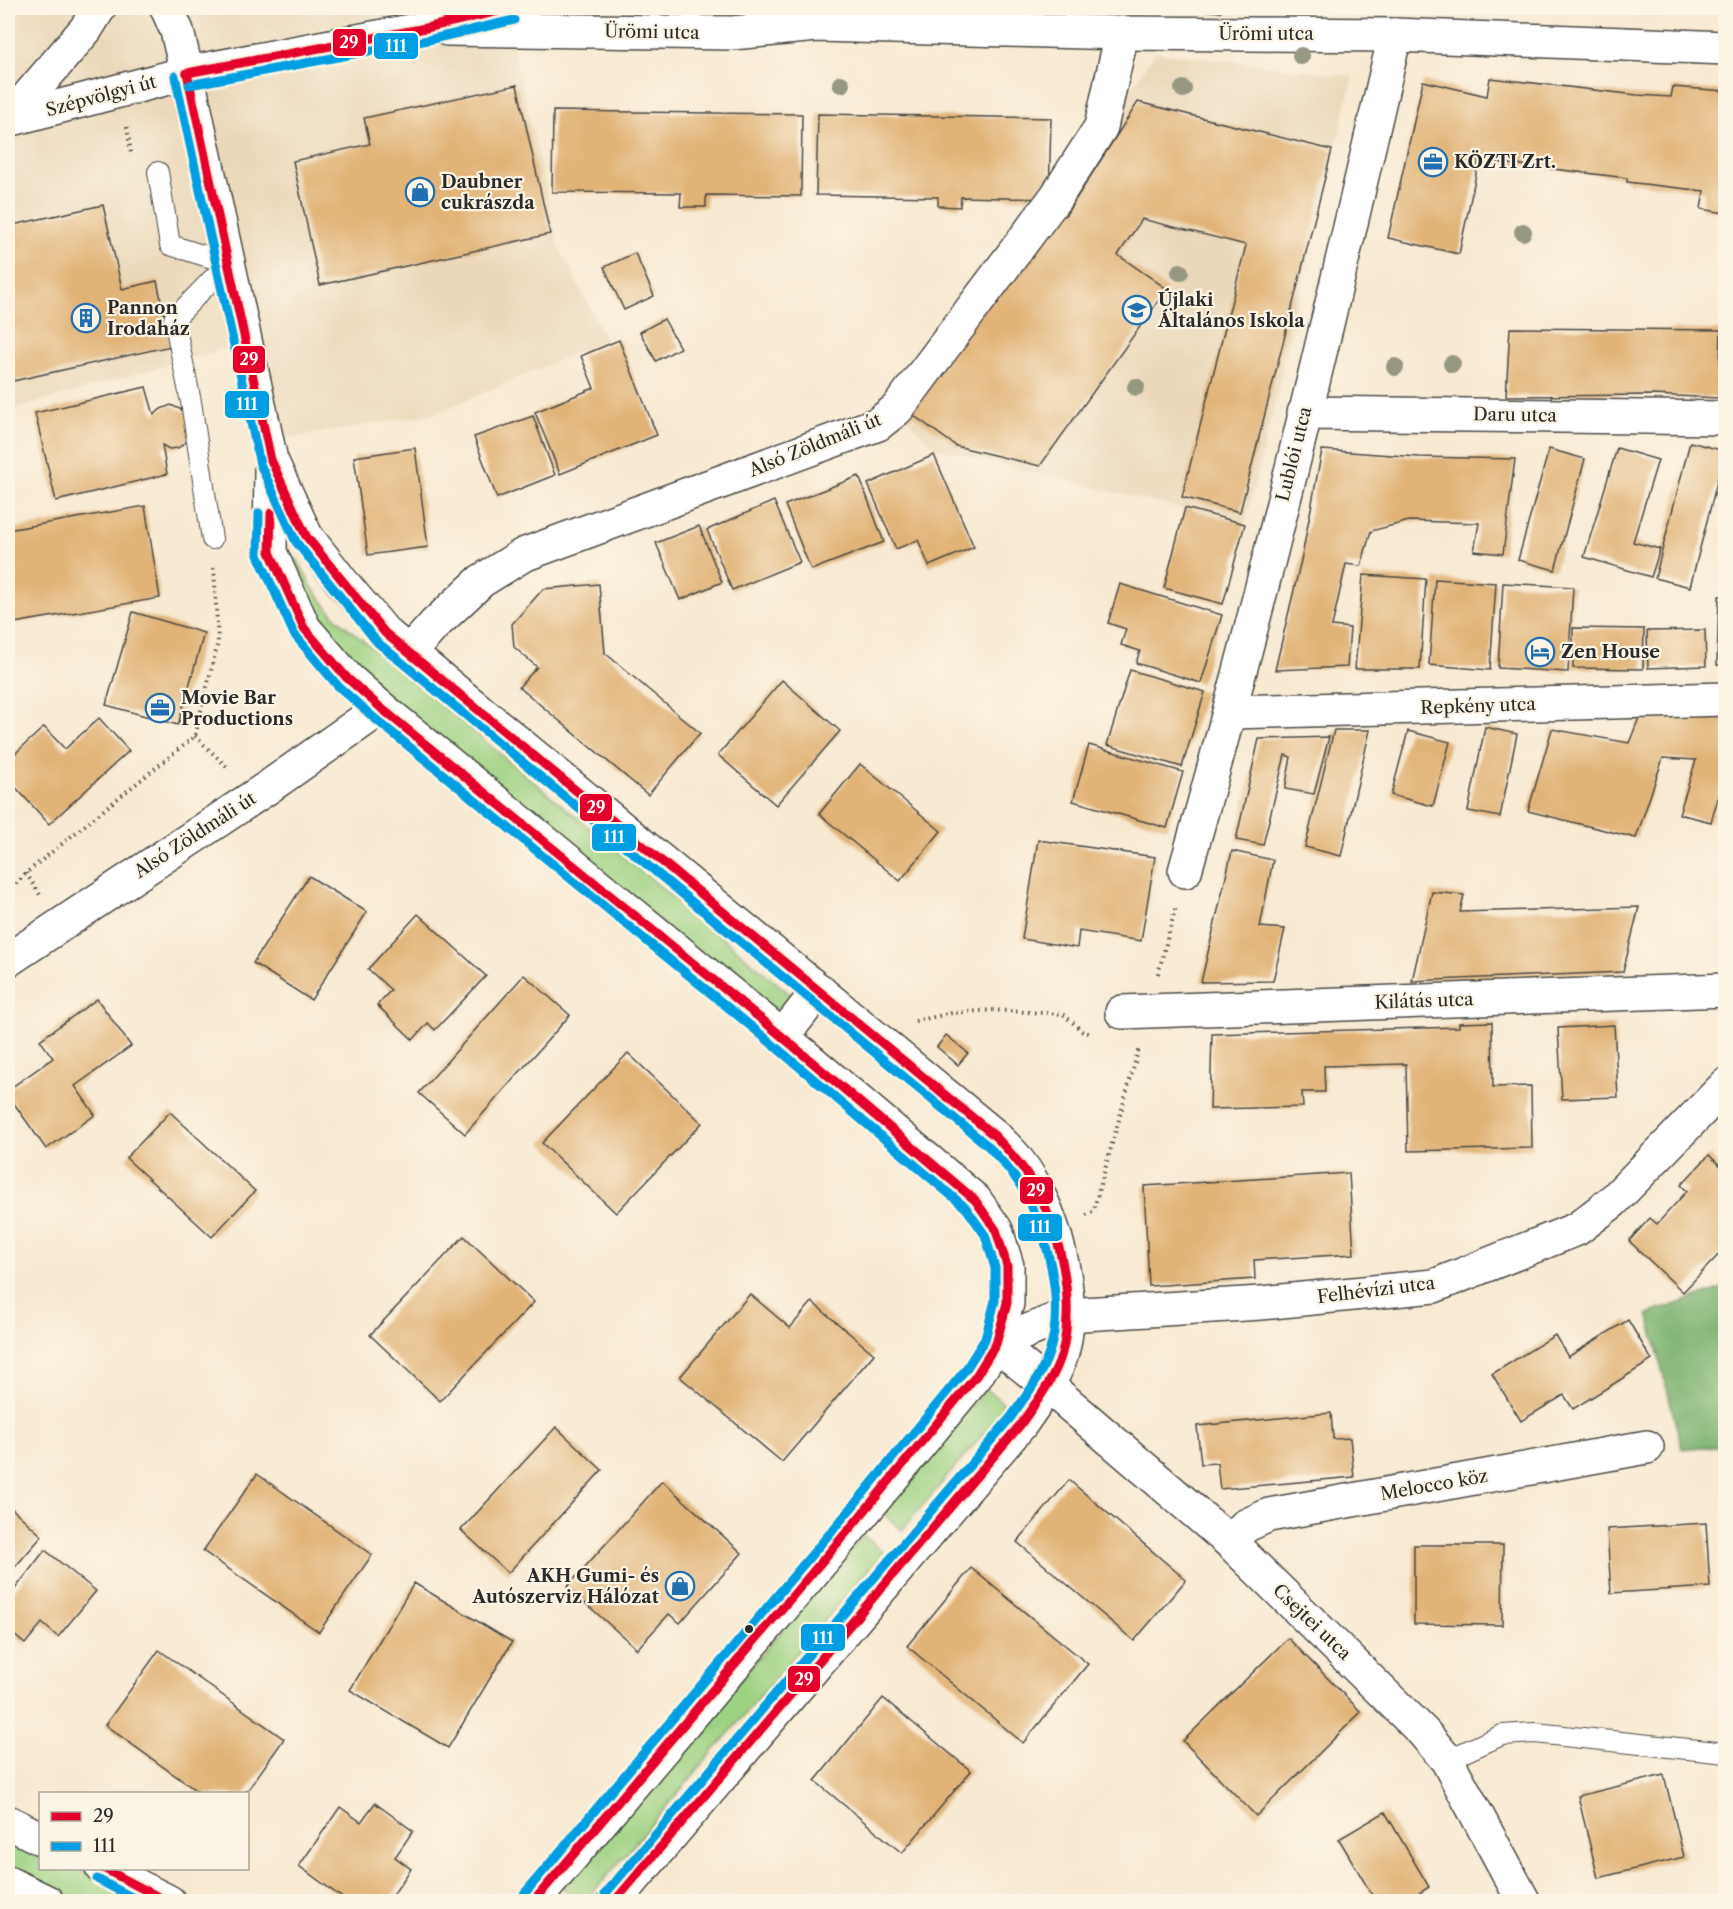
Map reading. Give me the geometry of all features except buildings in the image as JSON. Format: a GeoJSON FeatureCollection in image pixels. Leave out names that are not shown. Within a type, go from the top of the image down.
{"type":"FeatureCollection","features":[{"type":"Feature","properties":{"kind":"street"},"geometry":{"type":"LineString","coordinates":[[8,119],[86,29],[99,8]]}},
{"type":"Feature","properties":{"kind":"street"},"geometry":{"type":"LineString","coordinates":[[167,8],[177,31],[187,73],[272,460],[306,536],[385,633],[996,1137],[1019,1161],[1037,1191],[1051,1226],[1066,1280],[1067,1314],[1062,1353],[1048,1386],[1006,1442],[614,1902]]}},
{"type":"Feature","properties":{"kind":"street","name":"Szépvölgyi út"},"geometry":{"type":"LineString","coordinates":[[8,119],[187,73],[426,28],[511,8]]}},
{"type":"Feature","properties":{"kind":"street","name":"Ürömi utca"},"geometry":{"type":"LineString","coordinates":[[772,8],[806,25]]}},
{"type":"Feature","properties":{"kind":"street","name":"Ürömi utca"},"geometry":{"type":"LineString","coordinates":[[426,28],[732,33],[806,25],[1122,33],[1253,20],[1395,35],[1725,48]]}},
{"type":"Feature","properties":{"kind":"street","name":"Alsó Zöldmáli út"},"geometry":{"type":"LineString","coordinates":[[410,652],[435,624],[481,581],[523,555],[878,424],[897,409],[1056,197],[1101,127],[1122,33]]}},
{"type":"Feature","properties":{"kind":"street","name":"Lublói utca"},"geometry":{"type":"LineString","coordinates":[[1185,871],[1230,712],[1333,302],[1395,35]]}},
{"type":"Feature","properties":{"kind":"street","name":"Daru utca"},"geometry":{"type":"LineString","coordinates":[[1304,413],[1725,418]]}},
{"type":"Feature","properties":{"kind":"street"},"geometry":{"type":"LineString","coordinates":[[272,460],[270,552],[304,628],[347,678],[782,1037],[975,1200],[996,1230],[1007,1266],[1007,1303],[996,1344],[976,1376],[533,1902]]}},
{"type":"Feature","properties":{"kind":"street","name":"Repkény utca"},"geometry":{"type":"LineString","coordinates":[[1230,712],[1725,699]]}},
{"type":"Feature","properties":{"kind":"street","name":"Alsó Zöldmáli út"},"geometry":{"type":"LineString","coordinates":[[8,960],[381,708]]}},
{"type":"Feature","properties":{"kind":"street"},"geometry":{"type":"LineString","coordinates":[[782,1037],[819,990]]}},
{"type":"Feature","properties":{"kind":"street","name":"Kilátás utca"},"geometry":{"type":"LineString","coordinates":[[1136,1011],[1725,990]]}},
{"type":"Feature","properties":{"kind":"street","name":"Felhévízi utca"},"geometry":{"type":"LineString","coordinates":[[996,1344],[1067,1314],[1261,1303],[1434,1286],[1577,1229],[1612,1202],[1725,1085]]}},
{"type":"Feature","properties":{"kind":"street","name":"Csejtei utca"},"geometry":{"type":"LineString","coordinates":[[996,1344],[1230,1542],[1423,1732],[1447,1760],[1524,1902]]}},
{"type":"Feature","properties":{"kind":"street","name":"Melocco köz"},"geometry":{"type":"LineString","coordinates":[[1230,1542],[1245,1526],[1269,1515],[1647,1447]]}},
{"type":"Feature","properties":{"kind":"street"},"geometry":{"type":"LineString","coordinates":[[8,1822],[39,1838]]}},
{"type":"Feature","properties":{"kind":"street"},"geometry":{"type":"LineString","coordinates":[[104,1870],[169,1902]]}},
{"type":"Feature","properties":{"kind":"street"},"geometry":{"type":"LineString","coordinates":[[8,1883],[47,1902]]}},
{"type":"Feature","properties":{"kind":"lane"},"geometry":{"type":"LineString","coordinates":[[158,172],[170,245],[228,263],[174,319],[191,402],[213,549]]}},
{"type":"Feature","properties":{"kind":"lane"},"geometry":{"type":"LineString","coordinates":[[1447,1760],[1502,1735],[1535,1733],[1725,1752]]}},
{"type":"Feature","properties":{"kind":"path"},"geometry":{"type":"LineString","coordinates":[[8,893],[26,873],[195,736],[218,642],[213,549]]}},
{"type":"Feature","properties":{"kind":"path"},"geometry":{"type":"LineString","coordinates":[[195,736],[255,795]]}},
{"type":"Feature","properties":{"kind":"path"},"geometry":{"type":"LineString","coordinates":[[1051,1226],[1093,1212],[1139,1049],[1136,1011],[1185,871]]}},
{"type":"Feature","properties":{"kind":"path"},"geometry":{"type":"LineString","coordinates":[[870,1032],[952,1013],[991,1010],[1063,1014],[1082,1031],[1098,1037]]}},
{"type":"Feature","properties":{"kind":"path"},"geometry":{"type":"LineString","coordinates":[[1128,1046],[1139,1049]]}},
{"type":"Feature","properties":{"kind":"shaded area"},"geometry":{"type":"Polygon","coordinates":[[[8,8],[504,8],[559,247],[606,340],[434,414],[277,440],[254,340],[8,411],[8,8]]]}},
{"type":"Feature","properties":{"kind":"shaded area","name":"Újlaki Általános Iskola"},"geometry":{"type":"Polygon","coordinates":[[[1155,52],[1353,76],[1245,525],[936,448],[902,414],[1093,147],[1155,52]]]}},
{"type":"Feature","properties":{"kind":"green space"},"geometry":{"type":"Polygon","coordinates":[[[297,559],[313,589],[336,618],[795,998],[778,1019],[354,669],[324,635],[288,562],[297,559]]]}},
{"type":"Feature","properties":{"kind":"green space"},"geometry":{"type":"Polygon","coordinates":[[[1725,1287],[1725,1447],[1682,1449],[1648,1314],[1725,1287]]]}},
{"type":"Feature","properties":{"kind":"green space"},"geometry":{"type":"Polygon","coordinates":[[[986,1389],[1007,1406],[902,1530],[882,1513],[986,1389]]]}},
{"type":"Feature","properties":{"kind":"green space"},"geometry":{"type":"Polygon","coordinates":[[[863,1535],[883,1552],[586,1901],[579,1901],[563,1888],[863,1535]]]}},
{"type":"Feature","properties":{"kind":"green space"},"geometry":{"type":"Polygon","coordinates":[[[8,1835],[39,1850],[39,1870],[82,1870],[151,1901],[80,1901],[8,1867],[8,1835]]]}},
{"type":"Feature","properties":{"kind":"transit line","name":"29"},"geometry":{"type":"LineString","coordinates":[[187,73],[426,28],[511,8]]}},
{"type":"Feature","properties":{"kind":"transit line","name":"111"},"geometry":{"type":"LineString","coordinates":[[189,85],[428,40],[514,20]]}},
{"type":"Feature","properties":{"kind":"transit line","name":"29"},"geometry":{"type":"LineString","coordinates":[[187,73],[271,460],[306,536],[385,633],[996,1137],[1031,1180],[1050,1220],[1063,1264],[1067,1309],[1066,1331],[1059,1363],[1039,1399],[1021,1424],[614,1902]]}},
{"type":"Feature","properties":{"kind":"transit line","name":"111"},"geometry":{"type":"LineString","coordinates":[[175,76],[260,464],[296,542],[377,642],[988,1146],[1020,1185],[1030,1203],[1046,1244],[1054,1289],[1054,1333],[1046,1362],[1022,1402],[605,1894]]}},
{"type":"Feature","properties":{"kind":"transit line","name":"111"},"geometry":{"type":"LineString","coordinates":[[259,513],[258,555],[294,634],[338,686],[758,1032],[966,1208],[985,1235],[995,1268],[995,1301],[985,1339],[966,1369],[524,1894]]}},
{"type":"Feature","properties":{"kind":"transit line","name":"29"},"geometry":{"type":"LineString","coordinates":[[271,513],[270,552],[304,628],[347,678],[766,1023],[975,1200],[996,1230],[1007,1266],[1007,1303],[996,1344],[976,1376],[533,1902]]}},
{"type":"Feature","properties":{"kind":"transit line","name":"29"},"geometry":{"type":"LineString","coordinates":[[107,1870],[168,1902]]}},
{"type":"Feature","properties":{"kind":"transit line","name":"111"},"geometry":{"type":"LineString","coordinates":[[97,1879],[141,1902]]}},
{"type":"Feature","properties":{"kind":"place","name":"KÖZTI Zrt."},"geometry":{"type":"Point","coordinates":[1433,162]}},
{"type":"Feature","properties":{"kind":"place","name":"Daubner cukrászda"},"geometry":{"type":"Point","coordinates":[420,192]}},
{"type":"Feature","properties":{"kind":"place","name":"Újlaki Általános Iskola"},"geometry":{"type":"Point","coordinates":[1137,310]}},
{"type":"Feature","properties":{"kind":"place","name":"Pannon Irodaház"},"geometry":{"type":"Point","coordinates":[86,318]}},
{"type":"Feature","properties":{"kind":"place","name":"Zen House"},"geometry":{"type":"Point","coordinates":[1540,652]}},
{"type":"Feature","properties":{"kind":"place","name":"Movie Bar Productions"},"geometry":{"type":"Point","coordinates":[160,708]}},
{"type":"Feature","properties":{"kind":"place","name":"AKH Gumi- és Autószerviz Hálózat"},"geometry":{"type":"Point","coordinates":[680,1586]}}]}
